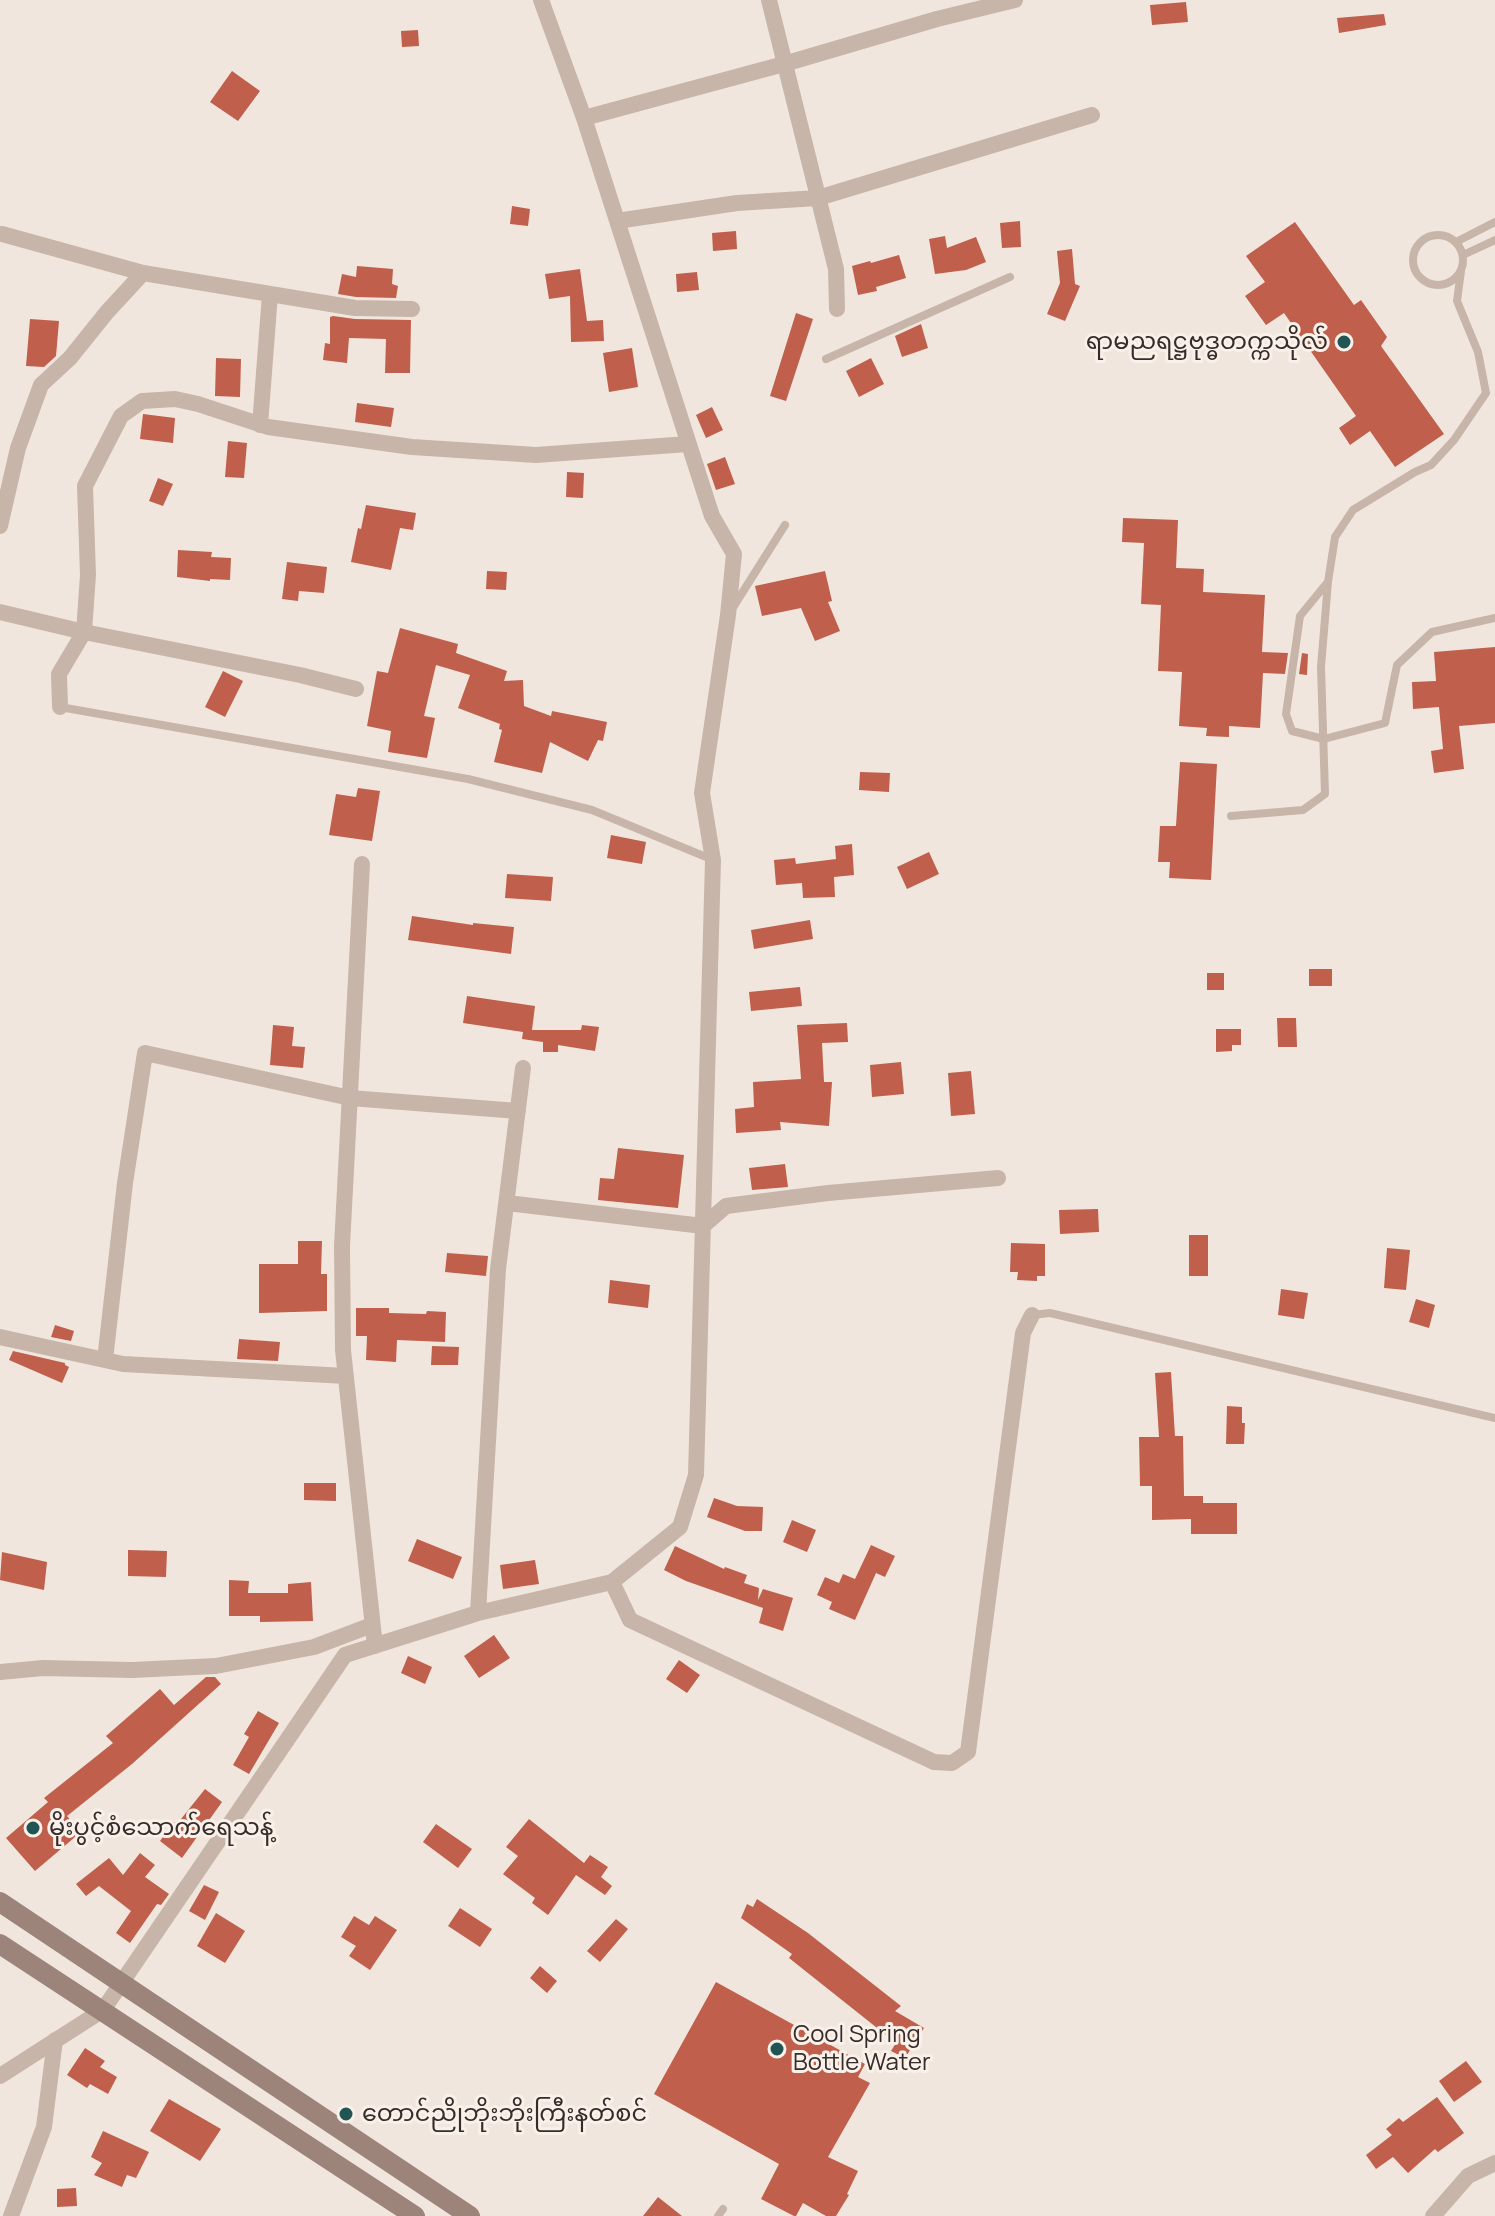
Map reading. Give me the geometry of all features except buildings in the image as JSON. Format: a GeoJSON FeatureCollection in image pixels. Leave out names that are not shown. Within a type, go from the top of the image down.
{"type":"FeatureCollection","features":[{"type":"Feature","properties":{"kind":"main road"},"geometry":{"type":"LineString","coordinates":[[0,1902],[470,2216]]}},
{"type":"Feature","properties":{"kind":"main road"},"geometry":{"type":"LineString","coordinates":[[0,1944],[415,2216]]}},
{"type":"Feature","properties":{"kind":"street"},"geometry":{"type":"LineString","coordinates":[[0,2076],[103,2010],[345,1655],[478,1613],[612,1582],[680,1527],[696,1475],[713,860],[702,793],[734,554],[712,516],[584,118],[541,0]]}},
{"type":"Feature","properties":{"kind":"street"},"geometry":{"type":"LineString","coordinates":[[769,0],[836,269],[837,309]]}},
{"type":"Feature","properties":{"kind":"street"},"geometry":{"type":"LineString","coordinates":[[584,118],[1015,0]]}},
{"type":"Feature","properties":{"kind":"street"},"geometry":{"type":"LineString","coordinates":[[617,221],[737,203],[818,198],[1092,115]]}},
{"type":"Feature","properties":{"kind":"street"},"geometry":{"type":"LineString","coordinates":[[2,234],[143,273],[355,308],[412,309]]}},
{"type":"Feature","properties":{"kind":"street"},"geometry":{"type":"LineString","coordinates":[[0,526],[18,448],[41,385],[70,358],[143,273]]}},
{"type":"Feature","properties":{"kind":"street"},"geometry":{"type":"LineString","coordinates":[[260,425],[270,294]]}},
{"type":"Feature","properties":{"kind":"street"},"geometry":{"type":"LineString","coordinates":[[60,707],[59,674],[84,632],[88,575],[85,486],[121,416],[142,401],[175,399],[260,425],[412,447],[536,455],[688,444]]}},
{"type":"Feature","properties":{"kind":"street"},"geometry":{"type":"LineString","coordinates":[[0,612],[356,689]]}},
{"type":"Feature","properties":{"kind":"street"},"geometry":{"type":"LineString","coordinates":[[362,864],[342,1246],[343,1350],[375,1646]]}},
{"type":"Feature","properties":{"kind":"street"},"geometry":{"type":"LineString","coordinates":[[105,1360],[125,1183],[145,1053],[350,1098],[518,1111]]}},
{"type":"Feature","properties":{"kind":"street"},"geometry":{"type":"LineString","coordinates":[[478,1613],[498,1269],[523,1068]]}},
{"type":"Feature","properties":{"kind":"street"},"geometry":{"type":"LineString","coordinates":[[507,1203],[703,1226],[726,1206],[828,1193],[998,1178]]}},
{"type":"Feature","properties":{"kind":"street"},"geometry":{"type":"LineString","coordinates":[[612,1582],[630,1620],[934,1762],[952,1763],[968,1752],[1023,1333],[1032,1315]]}},
{"type":"Feature","properties":{"kind":"street"},"geometry":{"type":"LineString","coordinates":[[0,1337],[123,1364],[346,1376]]}},
{"type":"Feature","properties":{"kind":"street"},"geometry":{"type":"LineString","coordinates":[[0,1672],[43,1668],[132,1670],[216,1666],[314,1647],[372,1625]]}},
{"type":"Feature","properties":{"kind":"street"},"geometry":{"type":"LineString","coordinates":[[11,2216],[44,2127],[55,2040]]}},
{"type":"Feature","properties":{"kind":"street"},"geometry":{"type":"LineString","coordinates":[[1433,2216],[1468,2176],[1495,2163]]}},
{"type":"Feature","properties":{"kind":"lane"},"geometry":{"type":"LineString","coordinates":[[1456,242],[1495,222]]}},
{"type":"Feature","properties":{"kind":"lane"},"geometry":{"type":"LineString","coordinates":[[1231,816],[1303,810],[1325,794],[1321,667],[1335,537],[1353,510],[1431,465],[1454,440],[1486,393],[1478,352],[1457,301],[1461,271],[1463,255],[1456,242],[1442,235],[1425,238],[1414,250],[1417,275],[1432,284],[1448,283],[1461,271]]}},
{"type":"Feature","properties":{"kind":"lane"},"geometry":{"type":"LineString","coordinates":[[1463,255],[1495,240]]}},
{"type":"Feature","properties":{"kind":"lane"},"geometry":{"type":"LineString","coordinates":[[826,359],[1010,277]]}},
{"type":"Feature","properties":{"kind":"lane"},"geometry":{"type":"LineString","coordinates":[[728,615],[785,525]]}},
{"type":"Feature","properties":{"kind":"lane"},"geometry":{"type":"LineString","coordinates":[[1328,582],[1300,616],[1286,714],[1292,731],[1324,739],[1385,723],[1397,665],[1432,632],[1495,618]]}},
{"type":"Feature","properties":{"kind":"lane"},"geometry":{"type":"LineString","coordinates":[[60,707],[468,779],[592,810],[713,860]]}},
{"type":"Feature","properties":{"kind":"lane"},"geometry":{"type":"LineString","coordinates":[[1032,1315],[1050,1313],[1495,1418]]}},
{"type":"Feature","properties":{"kind":"place","name":"ရာမညရဋ္ဌဗုဒ္ဓတက္ကသိုလ်"},"geometry":{"type":"Point","coordinates":[1344,342]}},
{"type":"Feature","properties":{"kind":"place","name":"မိုးပွင့်စံသောက်ရေသန့်"},"geometry":{"type":"Point","coordinates":[33,1828]}},
{"type":"Feature","properties":{"kind":"place","name":"Cool Spring Bottle Water"},"geometry":{"type":"Point","coordinates":[777,2049]}},
{"type":"Feature","properties":{"kind":"place","name":"တောင်ညိုဘိုးဘိုးကြီးနတ်စင်"},"geometry":{"type":"Point","coordinates":[346,2114]}}]}
